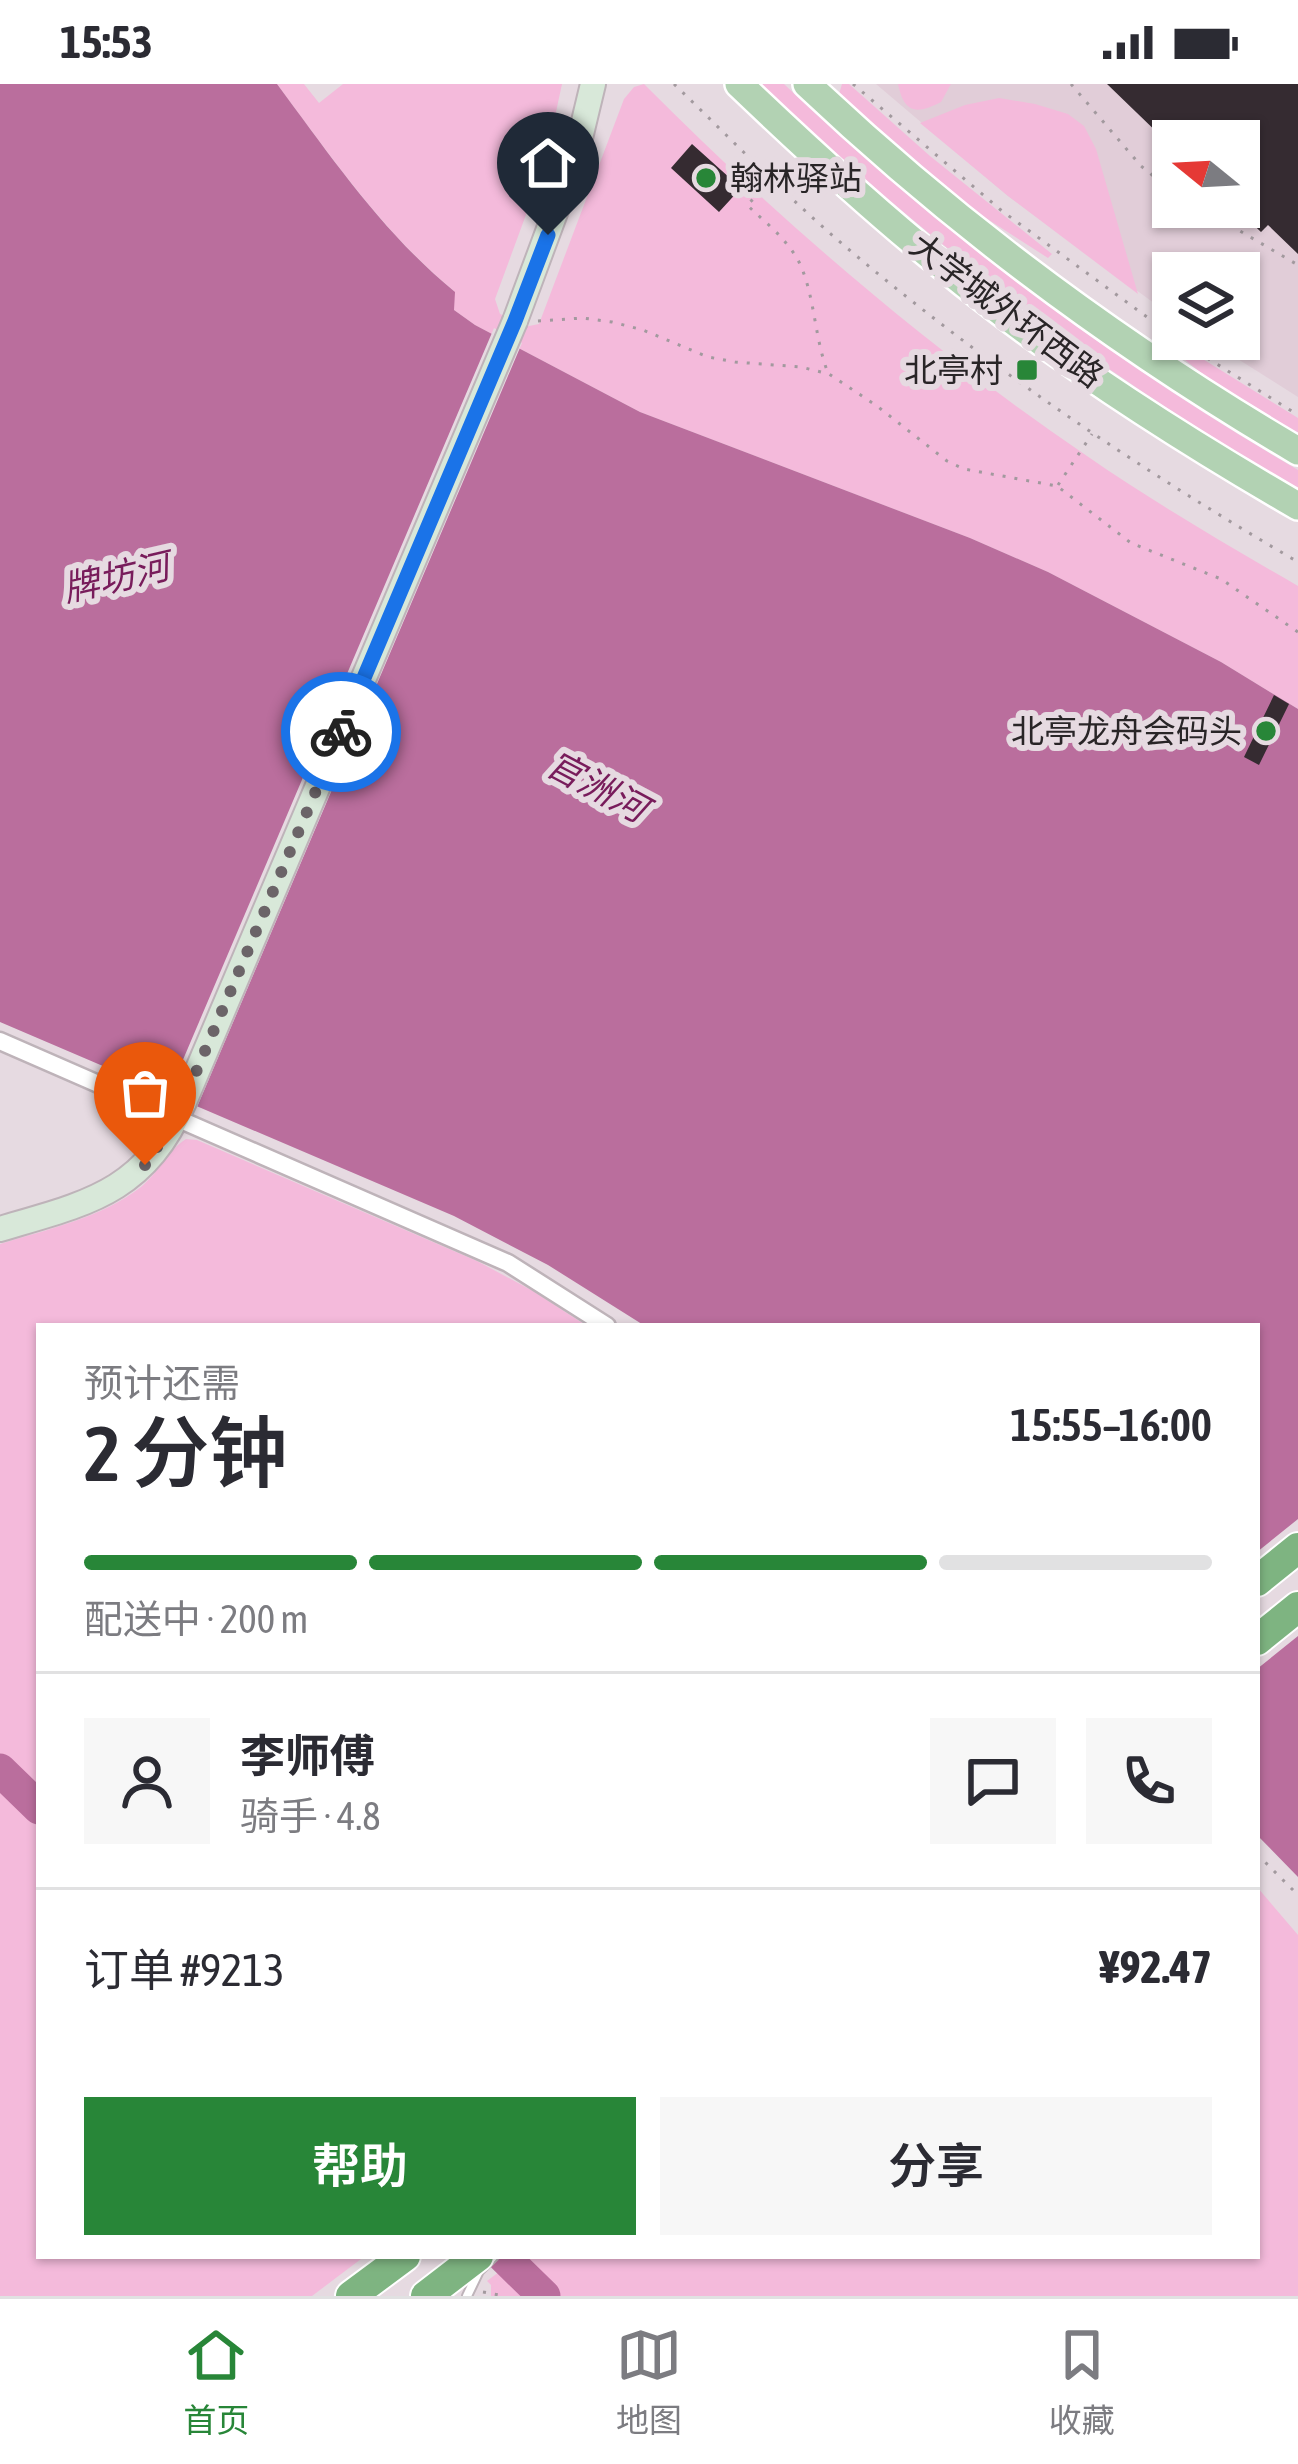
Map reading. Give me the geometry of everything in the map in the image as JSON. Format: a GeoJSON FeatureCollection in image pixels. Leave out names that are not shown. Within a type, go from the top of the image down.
{"type":"FeatureCollection","features":[{"type":"Feature","properties":{"kind":"highway"},"geometry":{"type":"LineString","coordinates":[[1260,1579],[1298,1548]]}},
{"type":"Feature","properties":{"kind":"highway"},"geometry":{"type":"LineString","coordinates":[[1260,1638],[1298,1607]]}},
{"type":"Feature","properties":{"kind":"highway"},"geometry":{"type":"LineString","coordinates":[[351,2296],[401,2259]]}},
{"type":"Feature","properties":{"kind":"highway"},"geometry":{"type":"LineString","coordinates":[[426,2296],[484,2259]]}},
{"type":"Feature","properties":{"kind":"main road","name":"大学城外环西路"},"geometry":{"type":"LineString","coordinates":[[739,84],[853,190],[994,306],[1200,448],[1298,506]]}},
{"type":"Feature","properties":{"kind":"main road","name":"大学城外环西路"},"geometry":{"type":"LineString","coordinates":[[812,85],[916,182],[1054,290],[1192,387],[1294,448]]}},
{"type":"Feature","properties":{"kind":"main road"},"geometry":{"type":"LineString","coordinates":[[0,1229],[95,1199],[123,1184],[154,1154],[180,1110],[525,321],[596,90]]}},
{"type":"Feature","properties":{"kind":"street"},"geometry":{"type":"LineString","coordinates":[[0,1041],[180,1110],[508,1263],[602,1323]]}},
{"type":"Feature","properties":{"kind":"lane"},"geometry":{"type":"LineString","coordinates":[[467,2296],[486,2259]]}},
{"type":"Feature","properties":{"kind":"path"},"geometry":{"type":"LineString","coordinates":[[674,84],[845,246],[917,305],[1092,434],[1298,562]]}},
{"type":"Feature","properties":{"kind":"path"},"geometry":{"type":"LineString","coordinates":[[854,84],[1024,229],[1152,321]]}},
{"type":"Feature","properties":{"kind":"path"},"geometry":{"type":"LineString","coordinates":[[1071,84],[1152,175]]}},
{"type":"Feature","properties":{"kind":"path"},"geometry":{"type":"LineString","coordinates":[[773,180],[747,205],[799,262],[829,374]]}},
{"type":"Feature","properties":{"kind":"path"},"geometry":{"type":"LineString","coordinates":[[1235,228],[1298,265]]}},
{"type":"Feature","properties":{"kind":"path"},"geometry":{"type":"LineString","coordinates":[[525,321],[583,318],[612,322],[708,357],[829,374],[947,461],[964,469],[1057,486],[1131,543],[1221,578],[1298,632]]}},
{"type":"Feature","properties":{"kind":"path"},"geometry":{"type":"LineString","coordinates":[[1210,360],[1298,415]]}},
{"type":"Feature","properties":{"kind":"path"},"geometry":{"type":"LineString","coordinates":[[1057,486],[1092,434]]}},
{"type":"Feature","properties":{"kind":"path"},"geometry":{"type":"LineString","coordinates":[[1260,1857],[1298,1895]]}},
{"type":"Feature","properties":{"kind":"path"},"geometry":{"type":"LineString","coordinates":[[491,2293],[504,2296]]}},
{"type":"Feature","properties":{"kind":"shaded area"},"geometry":{"type":"Polygon","coordinates":[[[277,84],[304,84],[319,103],[343,84],[562,84],[545,163],[495,299],[500,314],[529,326],[539,324],[624,99],[644,84],[802,233],[969,371],[1113,473],[1298,586],[1298,709],[1221,662],[1048,572],[640,412],[475,325],[454,310],[454,291],[381,219],[277,84]]]}},
{"type":"Feature","properties":{"kind":"shaded area"},"geometry":{"type":"Polygon","coordinates":[[[761,84],[784,84],[904,192],[1030,292],[1161,385],[1298,470],[1298,489],[1155,400],[1017,302],[886,197],[761,84]]]}},
{"type":"Feature","properties":{"kind":"shaded area"},"geometry":{"type":"Polygon","coordinates":[[[842,84],[849,84],[1052,254],[1048,258],[975,211],[839,94],[842,84]]]}},
{"type":"Feature","properties":{"kind":"shaded area"},"geometry":{"type":"Polygon","coordinates":[[[876,84],[1298,84],[1298,397],[1239,360],[1260,360],[1260,252],[1152,252],[1152,302],[1008,196],[876,84]]]}},
{"type":"Feature","properties":{"kind":"shaded area"},"geometry":{"type":"Polygon","coordinates":[[[898,84],[951,84],[941,102],[918,110],[904,101],[898,84]]]}},
{"type":"Feature","properties":{"kind":"shaded area"},"geometry":{"type":"Polygon","coordinates":[[[999,98],[1068,114],[1084,126],[1096,149],[1138,294],[920,123],[999,98]]]}},
{"type":"Feature","properties":{"kind":"shaded area"},"geometry":{"type":"Polygon","coordinates":[[[1185,360],[1204,360],[1298,418],[1298,434],[1185,360]]]}},
{"type":"Feature","properties":{"kind":"shaded area"},"geometry":{"type":"Polygon","coordinates":[[[186,1139],[197,1140],[477,1261],[582,1323],[36,1323],[36,2259],[361,2259],[312,2296],[0,2296],[0,1244],[109,1207],[147,1181],[186,1139]]]}},
{"type":"Feature","properties":{"kind":"shaded area"},"geometry":{"type":"Polygon","coordinates":[[[1260,1891],[1298,1935],[1298,2296],[491,2296],[487,2281],[516,2259],[1260,2259],[1260,1891]]]}},
{"type":"Feature","properties":{"kind":"water"},"geometry":{"type":"Polygon","coordinates":[[[0,84],[277,84],[382,220],[455,292],[454,310],[475,325],[640,412],[1048,572],[1221,662],[1298,709],[1298,1877],[1260,1838],[1260,1323],[640,1323],[548,1265],[454,1216],[0,1022],[0,84]]]}},
{"type":"Feature","properties":{"kind":"pier"},"geometry":{"type":"Polygon","coordinates":[[[494,328],[522,343],[197,1107],[168,1095],[494,328]]]}},
{"type":"Feature","properties":{"kind":"pier"},"geometry":{"type":"Polygon","coordinates":[[[1298,1519],[1298,1636],[1260,1667],[1260,1550],[1298,1519]]]}},
{"type":"Feature","properties":{"kind":"building"},"geometry":{"type":"Polygon","coordinates":[[[1107,84],[1298,84],[1298,254],[1268,225],[1261,232],[1257,228],[1260,120],[1152,120],[1152,127],[1107,84]]]}},
{"type":"Feature","properties":{"kind":"building","name":"翰林驿站"},"geometry":{"type":"Polygon","coordinates":[[[692,144],[741,188],[719,212],[671,168],[692,144]]]}},
{"type":"Feature","properties":{"kind":"building","name":"北亭龙舟会码头"},"geometry":{"type":"Polygon","coordinates":[[[1274,695],[1289,704],[1259,765],[1244,757],[1274,695]]]}},
{"type":"Feature","properties":{"kind":"waterway"},"geometry":{"type":"LineString","coordinates":[[0,1770],[36,1805]]}},
{"type":"Feature","properties":{"kind":"waterway"},"geometry":{"type":"LineString","coordinates":[[506,2259],[544,2296]]}},
{"type":"Feature","properties":{"kind":"way so far"},"geometry":{"type":"LineString","coordinates":[[145,1165],[176,1119],[341,732]]}},
{"type":"Feature","properties":{"kind":"place","name":"翰林驿站"},"geometry":{"type":"Point","coordinates":[706,178]}},
{"type":"Feature","properties":{"kind":"place","name":"北亭村"},"geometry":{"type":"Point","coordinates":[1027,370]}},
{"type":"Feature","properties":{"kind":"place","name":"北亭龙舟会码头"},"geometry":{"type":"Point","coordinates":[1266,731]}},
{"type":"Feature","properties":{"kind":"route"},"geometry":{"type":"LineString","coordinates":[[341,732],[548,235]]}},
{"type":"Feature","properties":{"kind":"water label","name":"牌坊河"},"geometry":{"type":"Point","coordinates":[116,577]}},
{"type":"Feature","properties":{"kind":"water label","name":"官洲河"},"geometry":{"type":"Point","coordinates":[597,786]}}]}
